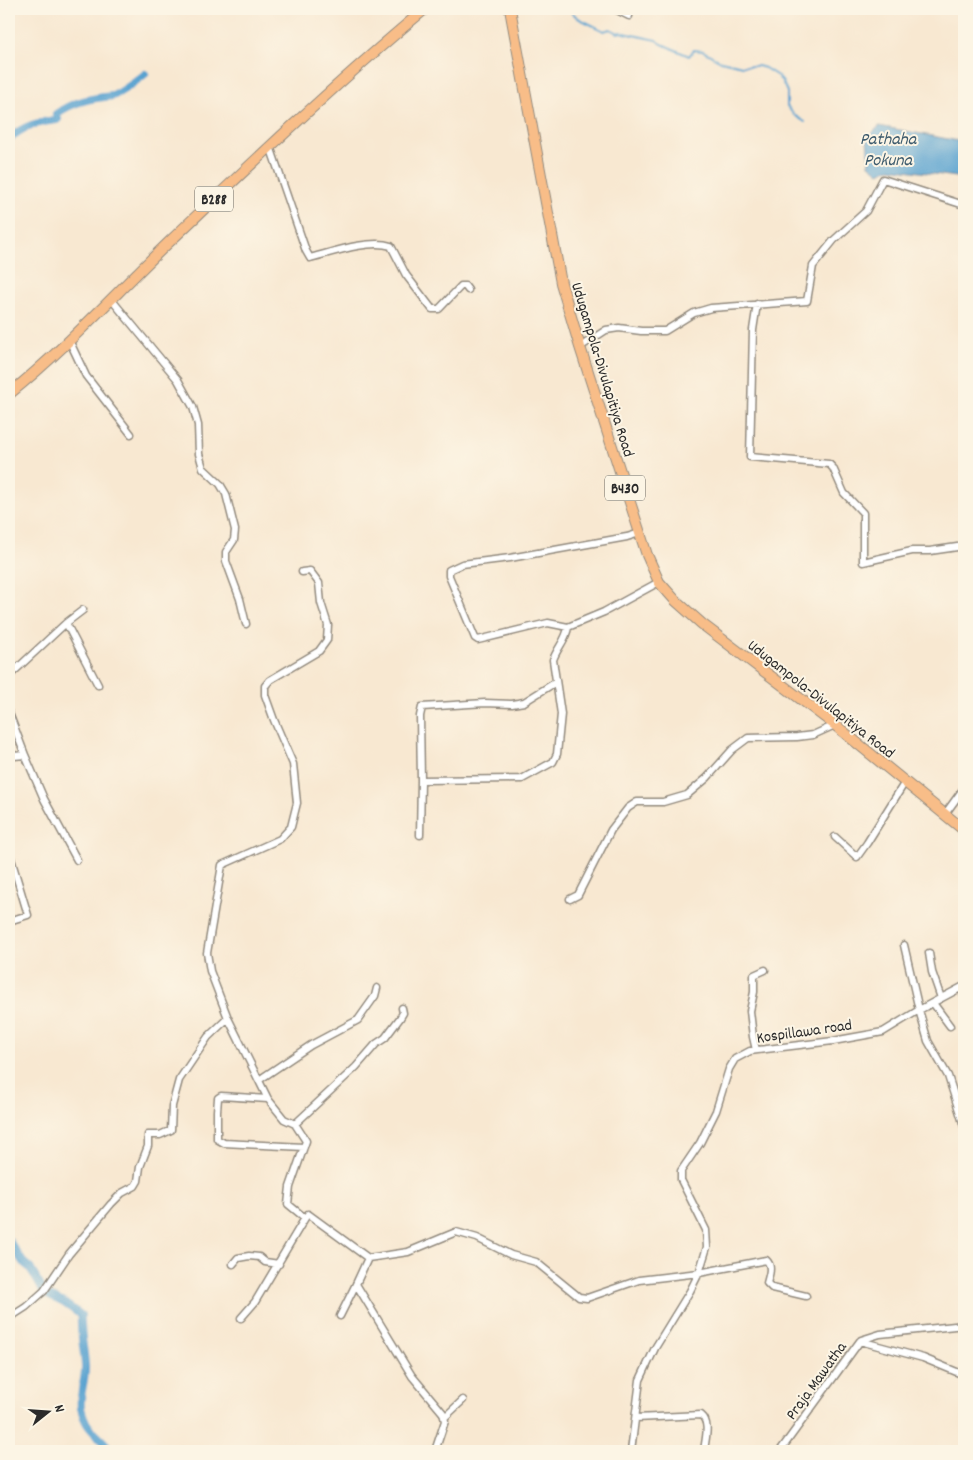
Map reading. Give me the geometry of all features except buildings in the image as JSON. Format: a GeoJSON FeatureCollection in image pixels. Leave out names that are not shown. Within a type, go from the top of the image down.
{"type":"FeatureCollection","features":[{"type":"Feature","properties":{"kind":"main road","name":"B288"},"geometry":{"type":"LineString","coordinates":[[9,394],[69,340],[271,145],[352,70],[425,9]]}},
{"type":"Feature","properties":{"kind":"main road","name":"Udugampola-Divulapitiya Road"},"geometry":{"type":"LineString","coordinates":[[510,9],[561,283],[647,555],[659,582],[675,600],[702,624],[835,725],[964,830]]}},
{"type":"Feature","properties":{"kind":"street"},"geometry":{"type":"LineString","coordinates":[[615,9],[629,16]]}},
{"type":"Feature","properties":{"kind":"street"},"geometry":{"type":"LineString","coordinates":[[271,145],[310,258],[368,244],[383,244],[391,246],[406,275],[432,309],[439,309],[461,286],[465,286],[468,290]]}},
{"type":"Feature","properties":{"kind":"street"},"geometry":{"type":"LineString","coordinates":[[580,347],[606,330],[619,328],[641,331],[664,331],[694,313],[711,308],[807,301],[813,266],[834,240],[866,211],[883,179],[964,205]]}},
{"type":"Feature","properties":{"kind":"street"},"geometry":{"type":"LineString","coordinates":[[111,299],[178,380],[193,407],[198,425],[202,468],[220,484],[226,494],[235,530],[234,540],[226,552],[226,561],[240,599],[246,624]]}},
{"type":"Feature","properties":{"kind":"street"},"geometry":{"type":"LineString","coordinates":[[757,304],[753,330],[750,457],[829,464],[833,468],[844,493],[863,513],[863,562],[912,551],[930,551],[964,546]]}},
{"type":"Feature","properties":{"kind":"street"},"geometry":{"type":"LineString","coordinates":[[69,340],[86,376],[131,434]]}},
{"type":"Feature","properties":{"kind":"street"},"geometry":{"type":"LineString","coordinates":[[640,533],[510,558],[462,564],[448,570],[449,576],[464,614],[475,638],[478,640],[548,623],[568,627],[604,612],[659,582]]}},
{"type":"Feature","properties":{"kind":"street"},"geometry":{"type":"LineString","coordinates":[[302,572],[310,571],[319,583],[321,602],[328,625],[327,640],[319,651],[270,680],[265,686],[265,695],[293,764],[297,804],[291,826],[280,839],[222,865],[207,953],[210,971],[228,1018],[268,1099],[284,1119],[295,1124],[306,1141],[290,1188],[288,1204],[306,1218]]}},
{"type":"Feature","properties":{"kind":"street"},"geometry":{"type":"LineString","coordinates":[[9,676],[66,622],[83,610]]}},
{"type":"Feature","properties":{"kind":"street"},"geometry":{"type":"LineString","coordinates":[[66,622],[98,685]]}},
{"type":"Feature","properties":{"kind":"street"},"geometry":{"type":"LineString","coordinates":[[421,780],[522,779],[554,762],[557,754],[561,714],[553,660],[555,653],[568,634],[568,627]]}},
{"type":"Feature","properties":{"kind":"street"},"geometry":{"type":"LineString","coordinates":[[420,835],[420,716],[422,707],[524,702],[556,682]]}},
{"type":"Feature","properties":{"kind":"street"},"geometry":{"type":"LineString","coordinates":[[9,713],[44,799],[77,860]]}},
{"type":"Feature","properties":{"kind":"street"},"geometry":{"type":"LineString","coordinates":[[570,899],[578,894],[611,830],[628,808],[637,802],[663,802],[687,795],[707,778],[732,750],[748,738],[813,735],[835,725]]}},
{"type":"Feature","properties":{"kind":"street"},"geometry":{"type":"LineString","coordinates":[[10,750],[14,756],[25,756]]}},
{"type":"Feature","properties":{"kind":"street"},"geometry":{"type":"LineString","coordinates":[[835,837],[857,857],[905,782]]}},
{"type":"Feature","properties":{"kind":"street"},"geometry":{"type":"LineString","coordinates":[[943,812],[948,810],[964,788]]}},
{"type":"Feature","properties":{"kind":"street"},"geometry":{"type":"LineString","coordinates":[[9,856],[28,916],[9,921]]}},
{"type":"Feature","properties":{"kind":"street"},"geometry":{"type":"LineString","coordinates":[[904,945],[928,1041],[948,1076],[964,1126]]}},
{"type":"Feature","properties":{"kind":"street"},"geometry":{"type":"LineString","coordinates":[[929,953],[932,972],[941,998]]}},
{"type":"Feature","properties":{"kind":"street"},"geometry":{"type":"LineString","coordinates":[[756,1050],[750,1011],[754,992],[754,975],[765,970]]}},
{"type":"Feature","properties":{"kind":"street"},"geometry":{"type":"LineString","coordinates":[[962,987],[964,995]]}},
{"type":"Feature","properties":{"kind":"street","name":"Kospillawa road"},"geometry":{"type":"LineString","coordinates":[[631,1451],[640,1380],[655,1348],[690,1291],[699,1273],[707,1247],[706,1230],[680,1180],[681,1170],[700,1143],[716,1111],[729,1070],[735,1059],[750,1051],[833,1042],[883,1032],[962,987]]}},
{"type":"Feature","properties":{"kind":"street"},"geometry":{"type":"LineString","coordinates":[[259,1080],[311,1045],[358,1020],[375,996],[377,988]]}},
{"type":"Feature","properties":{"kind":"street"},"geometry":{"type":"LineString","coordinates":[[933,1003],[950,1026]]}},
{"type":"Feature","properties":{"kind":"street"},"geometry":{"type":"LineString","coordinates":[[295,1124],[356,1067],[376,1044],[385,1038],[400,1018],[403,1012],[402,1008]]}},
{"type":"Feature","properties":{"kind":"street"},"geometry":{"type":"LineString","coordinates":[[9,1318],[26,1307],[44,1291],[69,1254],[111,1204],[122,1193],[135,1186],[148,1146],[148,1135],[160,1135],[171,1130],[172,1106],[179,1080],[208,1037],[228,1018]]}},
{"type":"Feature","properties":{"kind":"street"},"geometry":{"type":"LineString","coordinates":[[268,1099],[221,1096],[218,1098],[217,1139],[224,1143],[304,1146]]}},
{"type":"Feature","properties":{"kind":"street"},"geometry":{"type":"LineString","coordinates":[[241,1318],[256,1302],[308,1214],[368,1258],[408,1252],[456,1232],[477,1238],[511,1255],[536,1262],[579,1297],[587,1298],[639,1280],[699,1273],[766,1260],[770,1268],[767,1283],[769,1286],[806,1296]]}},
{"type":"Feature","properties":{"kind":"street"},"geometry":{"type":"LineString","coordinates":[[233,1264],[238,1258],[249,1256],[259,1257],[265,1262],[279,1264]]}},
{"type":"Feature","properties":{"kind":"street"},"geometry":{"type":"LineString","coordinates":[[340,1316],[368,1258]]}},
{"type":"Feature","properties":{"kind":"street"},"geometry":{"type":"LineString","coordinates":[[356,1284],[412,1376],[445,1417],[435,1451]]}},
{"type":"Feature","properties":{"kind":"street"},"geometry":{"type":"LineString","coordinates":[[860,1341],[880,1334],[964,1325]]}},
{"type":"Feature","properties":{"kind":"street","name":"Praja Mawatha"},"geometry":{"type":"LineString","coordinates":[[780,1451],[860,1341],[923,1358],[964,1375]]}},
{"type":"Feature","properties":{"kind":"street"},"geometry":{"type":"LineString","coordinates":[[445,1417],[463,1400]]}},
{"type":"Feature","properties":{"kind":"street"},"geometry":{"type":"LineString","coordinates":[[636,1418],[701,1415],[705,1418],[707,1425],[704,1451]]}},
{"type":"Feature","properties":{"kind":"water","name":"Pathaha Pokuna"},"geometry":{"type":"Polygon","coordinates":[[[879,126],[964,142],[964,178],[890,168],[879,173],[869,165],[867,138],[879,126]]]}},
{"type":"Feature","properties":{"kind":"waterway"},"geometry":{"type":"LineString","coordinates":[[568,9],[578,18],[604,31],[610,29],[618,33],[656,40],[689,56],[694,50],[703,51],[721,61],[742,66],[765,68],[782,81],[787,92],[787,106],[794,115],[805,122]]}},
{"type":"Feature","properties":{"kind":"waterway"},"geometry":{"type":"LineString","coordinates":[[9,139],[31,125],[57,120],[56,114],[76,103],[113,96],[126,89],[145,74]]}},
{"type":"Feature","properties":{"kind":"waterway"},"geometry":{"type":"LineString","coordinates":[[9,1241],[23,1262],[30,1268],[45,1294],[64,1303],[81,1315],[85,1370],[81,1408],[89,1426],[111,1451]]}}]}
